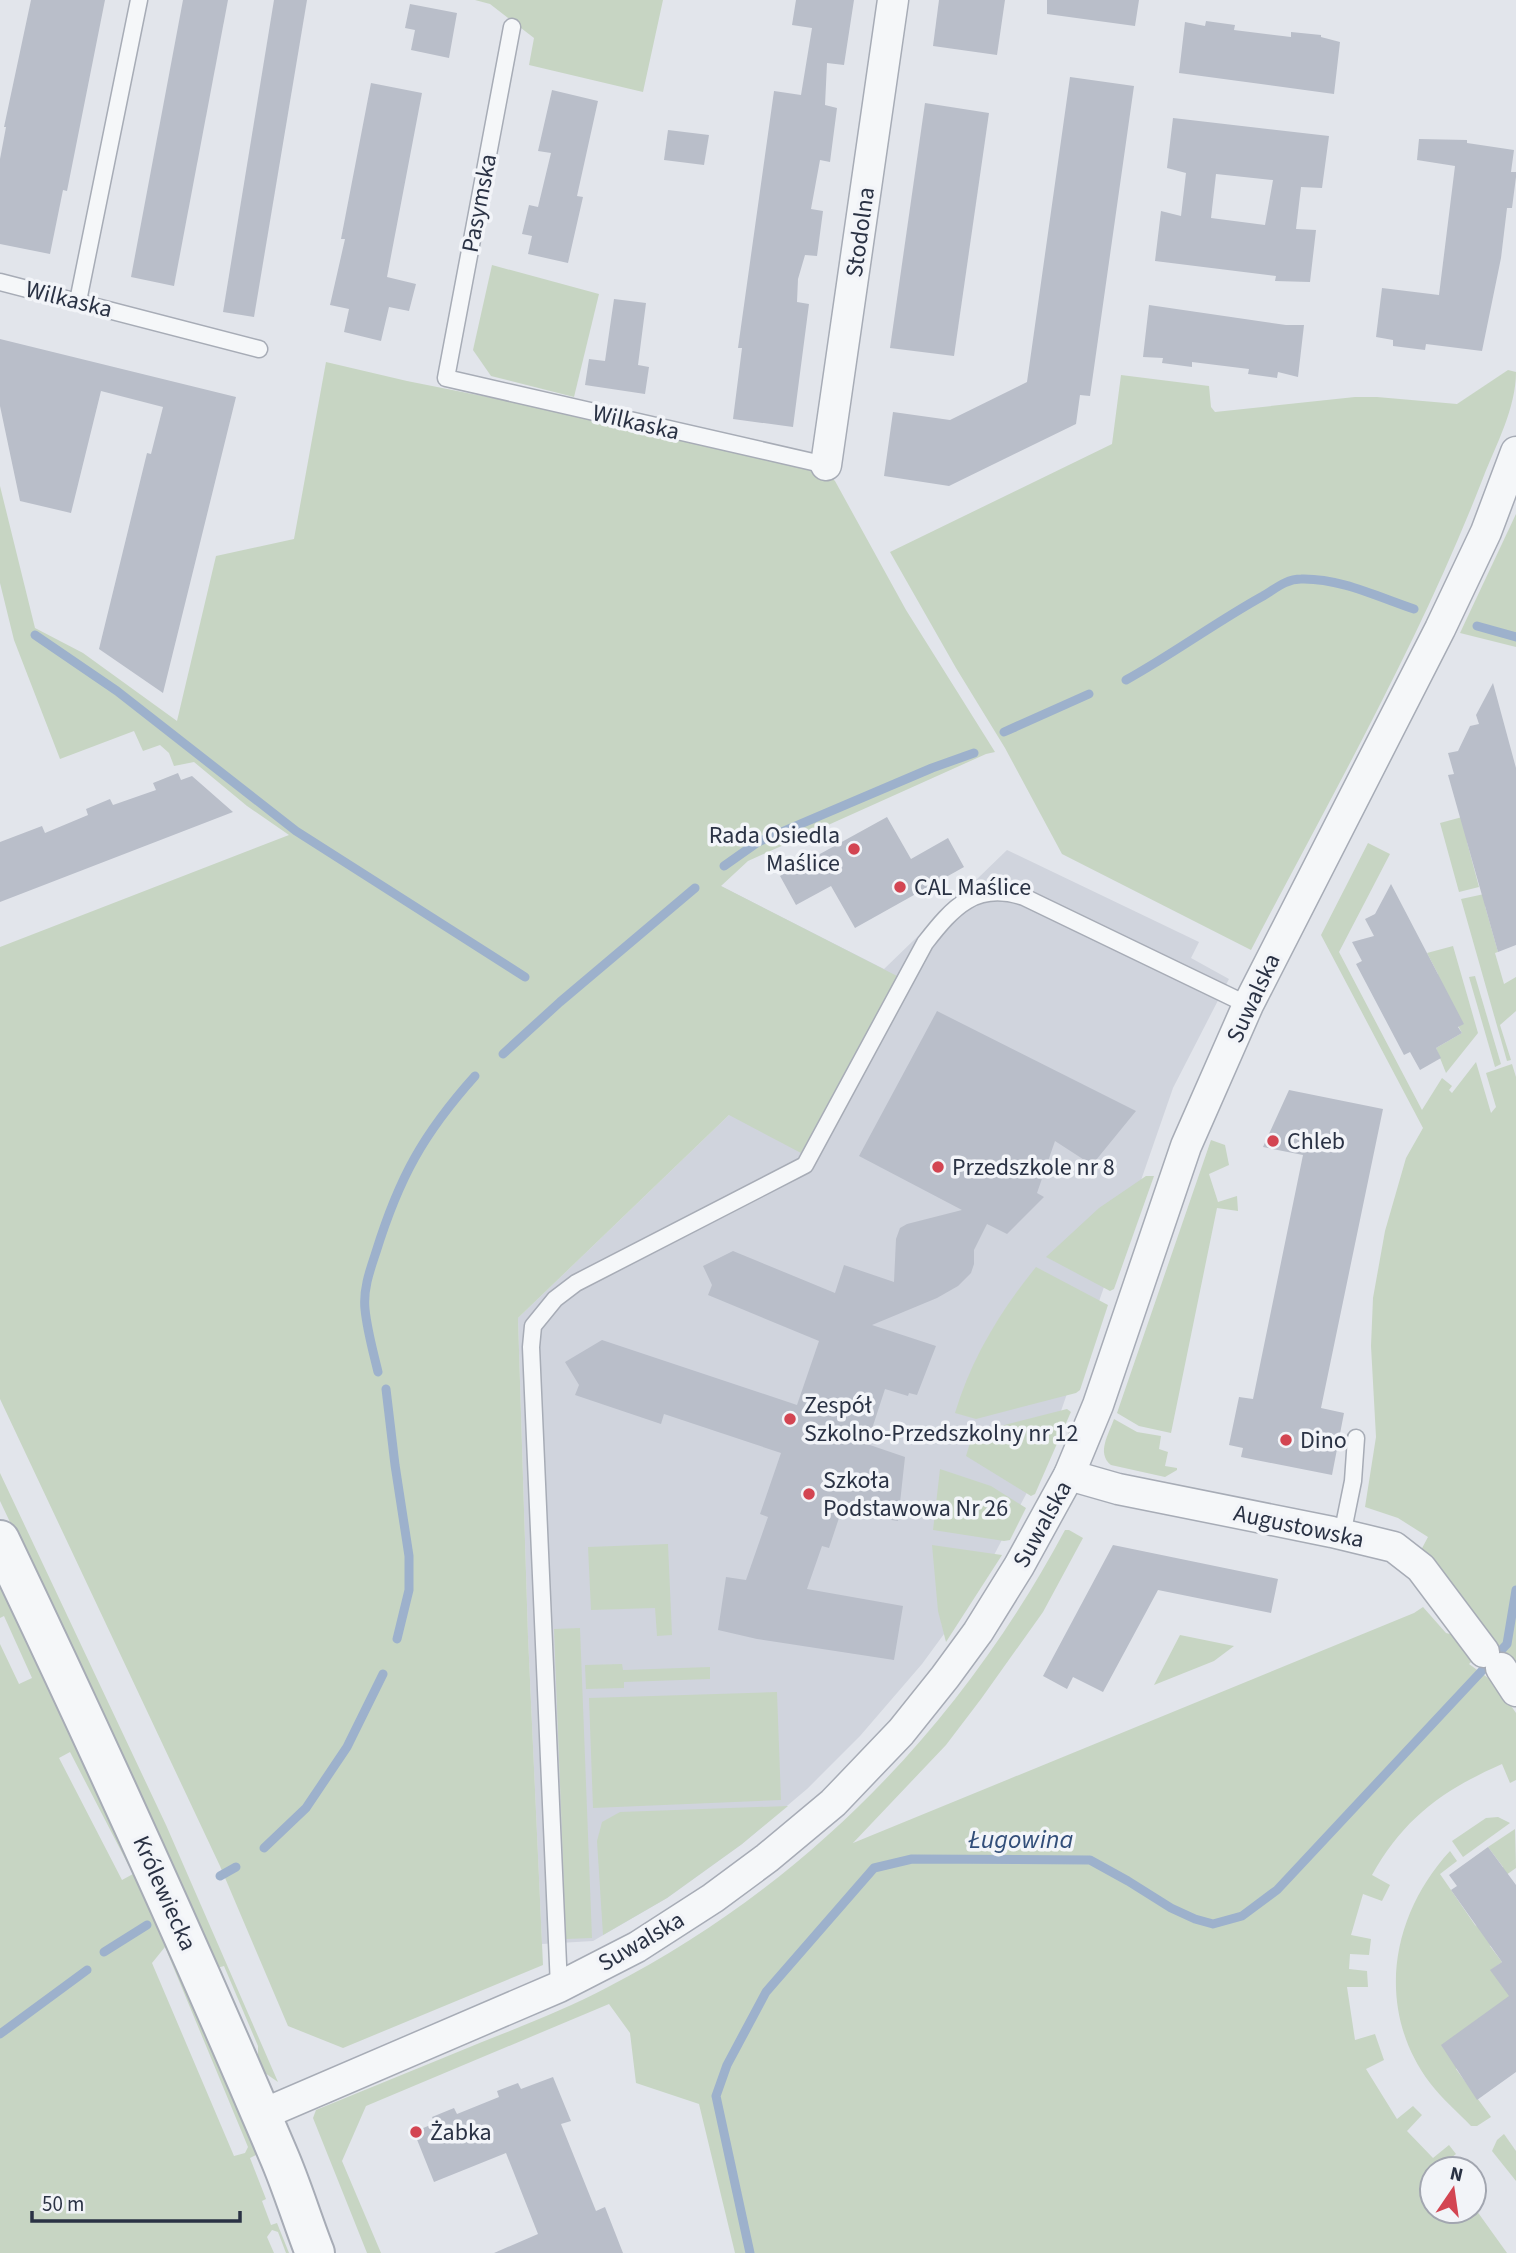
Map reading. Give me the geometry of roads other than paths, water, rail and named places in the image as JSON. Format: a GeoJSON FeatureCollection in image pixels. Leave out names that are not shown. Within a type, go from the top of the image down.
{"type":"FeatureCollection","features":[{"type":"Feature","properties":{"kind":"street","name":"Stodolna"},"geometry":{"type":"LineString","coordinates":[[826,465],[893,0]]}},
{"type":"Feature","properties":{"kind":"street","name":"Suwalska"},"geometry":{"type":"LineString","coordinates":[[261,2115],[559,1987],[637,1947],[713,1898],[767,1858],[833,1803],[901,1732],[978,1632],[1019,1566],[1069,1475],[1098,1405],[1186,1146],[1248,1005],[1440,629],[1486,532],[1516,452]]}},
{"type":"Feature","properties":{"kind":"street","name":"Augustowska"},"geometry":{"type":"LineString","coordinates":[[1069,1475],[1118,1489],[1394,1547],[1421,1568],[1500,1670]]}},
{"type":"Feature","properties":{"kind":"street","name":"Królewiecka"},"geometry":{"type":"LineString","coordinates":[[0,1541],[126,1805],[279,2156],[315,2253]]}},
{"type":"Feature","properties":{"kind":"lane"},"geometry":{"type":"LineString","coordinates":[[78,301],[139,0]]}},
{"type":"Feature","properties":{"kind":"lane","name":"Pasymska"},"geometry":{"type":"LineString","coordinates":[[446,378],[512,27]]}},
{"type":"Feature","properties":{"kind":"lane","name":"Wilkaska"},"geometry":{"type":"LineString","coordinates":[[0,282],[259,349]]}},
{"type":"Feature","properties":{"kind":"lane","name":"Wilkaska"},"geometry":{"type":"LineString","coordinates":[[446,378],[826,465]]}},
{"type":"Feature","properties":{"kind":"lane"},"geometry":{"type":"LineString","coordinates":[[559,1987],[530,1347],[533,1326],[555,1299],[576,1283],[805,1166],[925,943],[947,915],[979,894],[990,891],[1024,897],[1248,1005]]}},
{"type":"Feature","properties":{"kind":"lane"},"geometry":{"type":"LineString","coordinates":[[1342,1535],[1353,1482],[1356,1438]]}},
{"type":"Feature","properties":{"kind":"waterway"},"geometry":{"type":"LineString","coordinates":[[1126,680],[1290,581],[1301,579],[1330,582],[1359,589],[1414,609]]}},
{"type":"Feature","properties":{"kind":"waterway"},"geometry":{"type":"LineString","coordinates":[[1477,626],[1516,637]]}},
{"type":"Feature","properties":{"kind":"waterway"},"geometry":{"type":"LineString","coordinates":[[35,635],[117,691],[296,831],[525,977]]}},
{"type":"Feature","properties":{"kind":"waterway"},"geometry":{"type":"LineString","coordinates":[[1004,732],[1089,694]]}},
{"type":"Feature","properties":{"kind":"waterway"},"geometry":{"type":"LineString","coordinates":[[724,866],[758,842],[932,768],[974,753]]}},
{"type":"Feature","properties":{"kind":"waterway"},"geometry":{"type":"LineString","coordinates":[[503,1054],[695,888]]}},
{"type":"Feature","properties":{"kind":"waterway"},"geometry":{"type":"LineString","coordinates":[[378,1372],[367,1325],[367,1280],[394,1201],[415,1158],[441,1118],[475,1076]]}},
{"type":"Feature","properties":{"kind":"waterway"},"geometry":{"type":"LineString","coordinates":[[386,1389],[409,1556],[409,1590],[397,1639]]}},
{"type":"Feature","properties":{"kind":"waterway","name":"Ługowina"},"geometry":{"type":"LineString","coordinates":[[750,2253],[716,2096],[727,2065],[766,1992],[874,1868],[912,1859],[1090,1860],[1171,1908],[1195,1919],[1213,1924],[1242,1916],[1277,1890],[1507,1644],[1516,1590]]}},
{"type":"Feature","properties":{"kind":"waterway"},"geometry":{"type":"LineString","coordinates":[[264,1848],[306,1808],[347,1747],[383,1674]]}},
{"type":"Feature","properties":{"kind":"waterway"},"geometry":{"type":"LineString","coordinates":[[220,1876],[236,1867]]}},
{"type":"Feature","properties":{"kind":"waterway"},"geometry":{"type":"LineString","coordinates":[[104,1952],[147,1925]]}},
{"type":"Feature","properties":{"kind":"waterway"},"geometry":{"type":"LineString","coordinates":[[0,2034],[87,1970]]}},
{"type":"Feature","properties":{"kind":"place","name":"Rada Osiedla Maślice"},"geometry":{"type":"Point","coordinates":[854,849]}},
{"type":"Feature","properties":{"kind":"place","name":"CAL Maślice"},"geometry":{"type":"Point","coordinates":[900,887]}},
{"type":"Feature","properties":{"kind":"place","name":"Chleb"},"geometry":{"type":"Point","coordinates":[1273,1141]}},
{"type":"Feature","properties":{"kind":"place","name":"Przedszkole nr 8"},"geometry":{"type":"Point","coordinates":[938,1167]}},
{"type":"Feature","properties":{"kind":"place","name":"Zespół Szkolno-Przedszkolny nr 12"},"geometry":{"type":"Point","coordinates":[790,1419]}},
{"type":"Feature","properties":{"kind":"place","name":"Dino"},"geometry":{"type":"Point","coordinates":[1286,1440]}},
{"type":"Feature","properties":{"kind":"place","name":"Szkoła Podstawowa Nr 26"},"geometry":{"type":"Point","coordinates":[809,1494]}},
{"type":"Feature","properties":{"kind":"place","name":"Żabka"},"geometry":{"type":"Point","coordinates":[416,2132]}}]}
